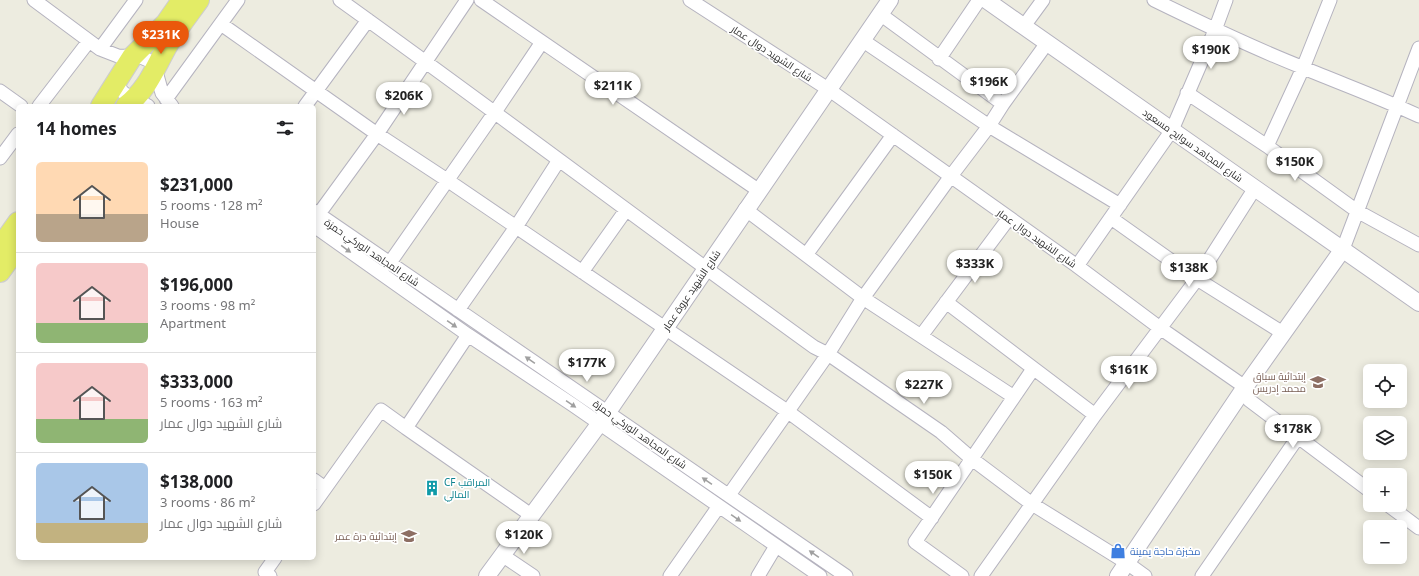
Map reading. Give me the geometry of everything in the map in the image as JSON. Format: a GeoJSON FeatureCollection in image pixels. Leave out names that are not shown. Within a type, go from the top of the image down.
{"type":"FeatureCollection","features":[{"type":"Feature","properties":{"kind":"main road"},"geometry":{"type":"LineString","coordinates":[[102,104],[117,80],[123,55],[166,23],[182,0]]}},
{"type":"Feature","properties":{"kind":"main road"},"geometry":{"type":"LineString","coordinates":[[136,104],[170,41],[199,0]]}},
{"type":"Feature","properties":{"kind":"main road"},"geometry":{"type":"LineString","coordinates":[[9,257],[16,230]]}},
{"type":"Feature","properties":{"kind":"street"},"geometry":{"type":"LineString","coordinates":[[34,0],[100,48],[123,55],[146,59],[153,64],[160,87],[169,103],[238,0]]}},
{"type":"Feature","properties":{"kind":"street"},"geometry":{"type":"LineString","coordinates":[[100,48],[136,0]]}},
{"type":"Feature","properties":{"kind":"street"},"geometry":{"type":"LineString","coordinates":[[340,0],[814,347],[828,354],[941,432],[972,460],[1032,504],[1127,563],[1145,576]]}},
{"type":"Feature","properties":{"kind":"street"},"geometry":{"type":"LineString","coordinates":[[316,216],[377,134],[467,0]]}},
{"type":"Feature","properties":{"kind":"street"},"geometry":{"type":"LineString","coordinates":[[481,0],[758,190]]}},
{"type":"Feature","properties":{"kind":"street","name":"شارع الشهيد دوال عمار"},"geometry":{"type":"LineString","coordinates":[[690,0],[828,89],[1077,266],[1160,328],[1245,387],[1249,400],[1363,486]]}},
{"type":"Feature","properties":{"kind":"street","name":"شارع الشهيد عروة عمار"},"geometry":{"type":"LineString","coordinates":[[487,576],[531,514],[603,418],[666,328],[745,209],[890,0]]}},
{"type":"Feature","properties":{"kind":"street"},"geometry":{"type":"LineString","coordinates":[[939,59],[979,0]]}},
{"type":"Feature","properties":{"kind":"street","name":"شارع المجاهد سوايح مسعود"},"geometry":{"type":"LineString","coordinates":[[986,0],[1419,303]]}},
{"type":"Feature","properties":{"kind":"street"},"geometry":{"type":"LineString","coordinates":[[1024,26],[1043,0]]}},
{"type":"Feature","properties":{"kind":"street"},"geometry":{"type":"LineString","coordinates":[[1154,0],[1215,30],[1303,68],[1396,105],[1419,116]]}},
{"type":"Feature","properties":{"kind":"street"},"geometry":{"type":"LineString","coordinates":[[1077,266],[1172,130],[1215,30],[1226,0]]}},
{"type":"Feature","properties":{"kind":"street"},"geometry":{"type":"LineString","coordinates":[[1267,146],[1303,68],[1330,0]]}},
{"type":"Feature","properties":{"kind":"street"},"geometry":{"type":"LineString","coordinates":[[880,14],[939,59],[1003,104]]}},
{"type":"Feature","properties":{"kind":"street"},"geometry":{"type":"LineString","coordinates":[[307,104],[368,20]]}},
{"type":"Feature","properties":{"kind":"street"},"geometry":{"type":"LineString","coordinates":[[221,24],[377,134],[516,226],[787,411],[932,518]]}},
{"type":"Feature","properties":{"kind":"street"},"geometry":{"type":"LineString","coordinates":[[862,40],[989,126],[1120,205]]}},
{"type":"Feature","properties":{"kind":"street"},"geometry":{"type":"LineString","coordinates":[[41,104],[89,41]]}},
{"type":"Feature","properties":{"kind":"street"},"geometry":{"type":"LineString","coordinates":[[389,264],[542,42]]}},
{"type":"Feature","properties":{"kind":"street"},"geometry":{"type":"LineString","coordinates":[[729,495],[828,354],[863,298],[989,126],[1047,43]]}},
{"type":"Feature","properties":{"kind":"street"},"geometry":{"type":"LineString","coordinates":[[1118,576],[1245,387],[1343,249],[1396,105],[1419,48]]}},
{"type":"Feature","properties":{"kind":"street"},"geometry":{"type":"LineString","coordinates":[[117,80],[123,93],[136,104]]}},
{"type":"Feature","properties":{"kind":"street"},"geometry":{"type":"LineString","coordinates":[[0,91],[18,104]]}},
{"type":"Feature","properties":{"kind":"street"},"geometry":{"type":"LineString","coordinates":[[1187,93],[1267,146],[1357,211],[1419,245]]}},
{"type":"Feature","properties":{"kind":"street"},"geometry":{"type":"LineString","coordinates":[[806,255],[893,135]]}},
{"type":"Feature","properties":{"kind":"street"},"geometry":{"type":"LineString","coordinates":[[0,158],[16,137]]}},
{"type":"Feature","properties":{"kind":"street"},"geometry":{"type":"LineString","coordinates":[[458,310],[560,160]]}},
{"type":"Feature","properties":{"kind":"street"},"geometry":{"type":"LineString","coordinates":[[981,576],[1095,415],[1197,279],[1255,188]]}},
{"type":"Feature","properties":{"kind":"street"},"geometry":{"type":"LineString","coordinates":[[745,209],[863,298],[1014,397]]}},
{"type":"Feature","properties":{"kind":"street"},"geometry":{"type":"LineString","coordinates":[[582,272],[626,210]]}},
{"type":"Feature","properties":{"kind":"street","name":"شارع المجاهد الوركي حمزة"},"geometry":{"type":"LineString","coordinates":[[316,218],[458,310],[718,506],[820,576]]}},
{"type":"Feature","properties":{"kind":"street","name":"شارع المجاهد الوركي حمزة"},"geometry":{"type":"LineString","coordinates":[[316,218],[468,335],[729,495],[846,576]]}},
{"type":"Feature","properties":{"kind":"street"},"geometry":{"type":"LineString","coordinates":[[921,336],[1009,218]]}},
{"type":"Feature","properties":{"kind":"street"},"geometry":{"type":"LineString","coordinates":[[1111,218],[1197,279],[1283,333]]}},
{"type":"Feature","properties":{"kind":"street"},"geometry":{"type":"LineString","coordinates":[[946,302],[1095,415]]}},
{"type":"Feature","properties":{"kind":"street"},"geometry":{"type":"LineString","coordinates":[[406,428],[468,335]]}},
{"type":"Feature","properties":{"kind":"street"},"geometry":{"type":"LineString","coordinates":[[962,576],[915,542],[1033,369]]}},
{"type":"Feature","properties":{"kind":"street"},"geometry":{"type":"LineString","coordinates":[[316,501],[381,410],[531,514]]}},
{"type":"Feature","properties":{"kind":"street"},"geometry":{"type":"LineString","coordinates":[[1202,576],[1298,437]]}},
{"type":"Feature","properties":{"kind":"street"},"geometry":{"type":"LineString","coordinates":[[316,481],[325,488]]}},
{"type":"Feature","properties":{"kind":"street"},"geometry":{"type":"LineString","coordinates":[[670,576],[718,506]]}},
{"type":"Feature","properties":{"kind":"street"},"geometry":{"type":"LineString","coordinates":[[1401,512],[1417,521]]}},
{"type":"Feature","properties":{"kind":"street"},"geometry":{"type":"LineString","coordinates":[[758,576],[776,546]]}},
{"type":"Feature","properties":{"kind":"street"},"geometry":{"type":"LineString","coordinates":[[502,555],[533,576]]}},
{"type":"Feature","properties":{"kind":"street"},"geometry":{"type":"LineString","coordinates":[[270,576],[265,572],[274,560]]}},
{"type":"Feature","properties":{"kind":"place","name":"إبتدائية سباق محمد إدريس"},"geometry":{"type":"Point","coordinates":[1318,382]}},
{"type":"Feature","properties":{"kind":"place","name":"CF المراقب المالي"},"geometry":{"type":"Point","coordinates":[432,488]}},
{"type":"Feature","properties":{"kind":"place","name":"إبتدائية درة عمر"},"geometry":{"type":"Point","coordinates":[409,536]}},
{"type":"Feature","properties":{"kind":"place","name":"مخبزة حاجة يمينة"},"geometry":{"type":"Point","coordinates":[1118,551]}}]}
